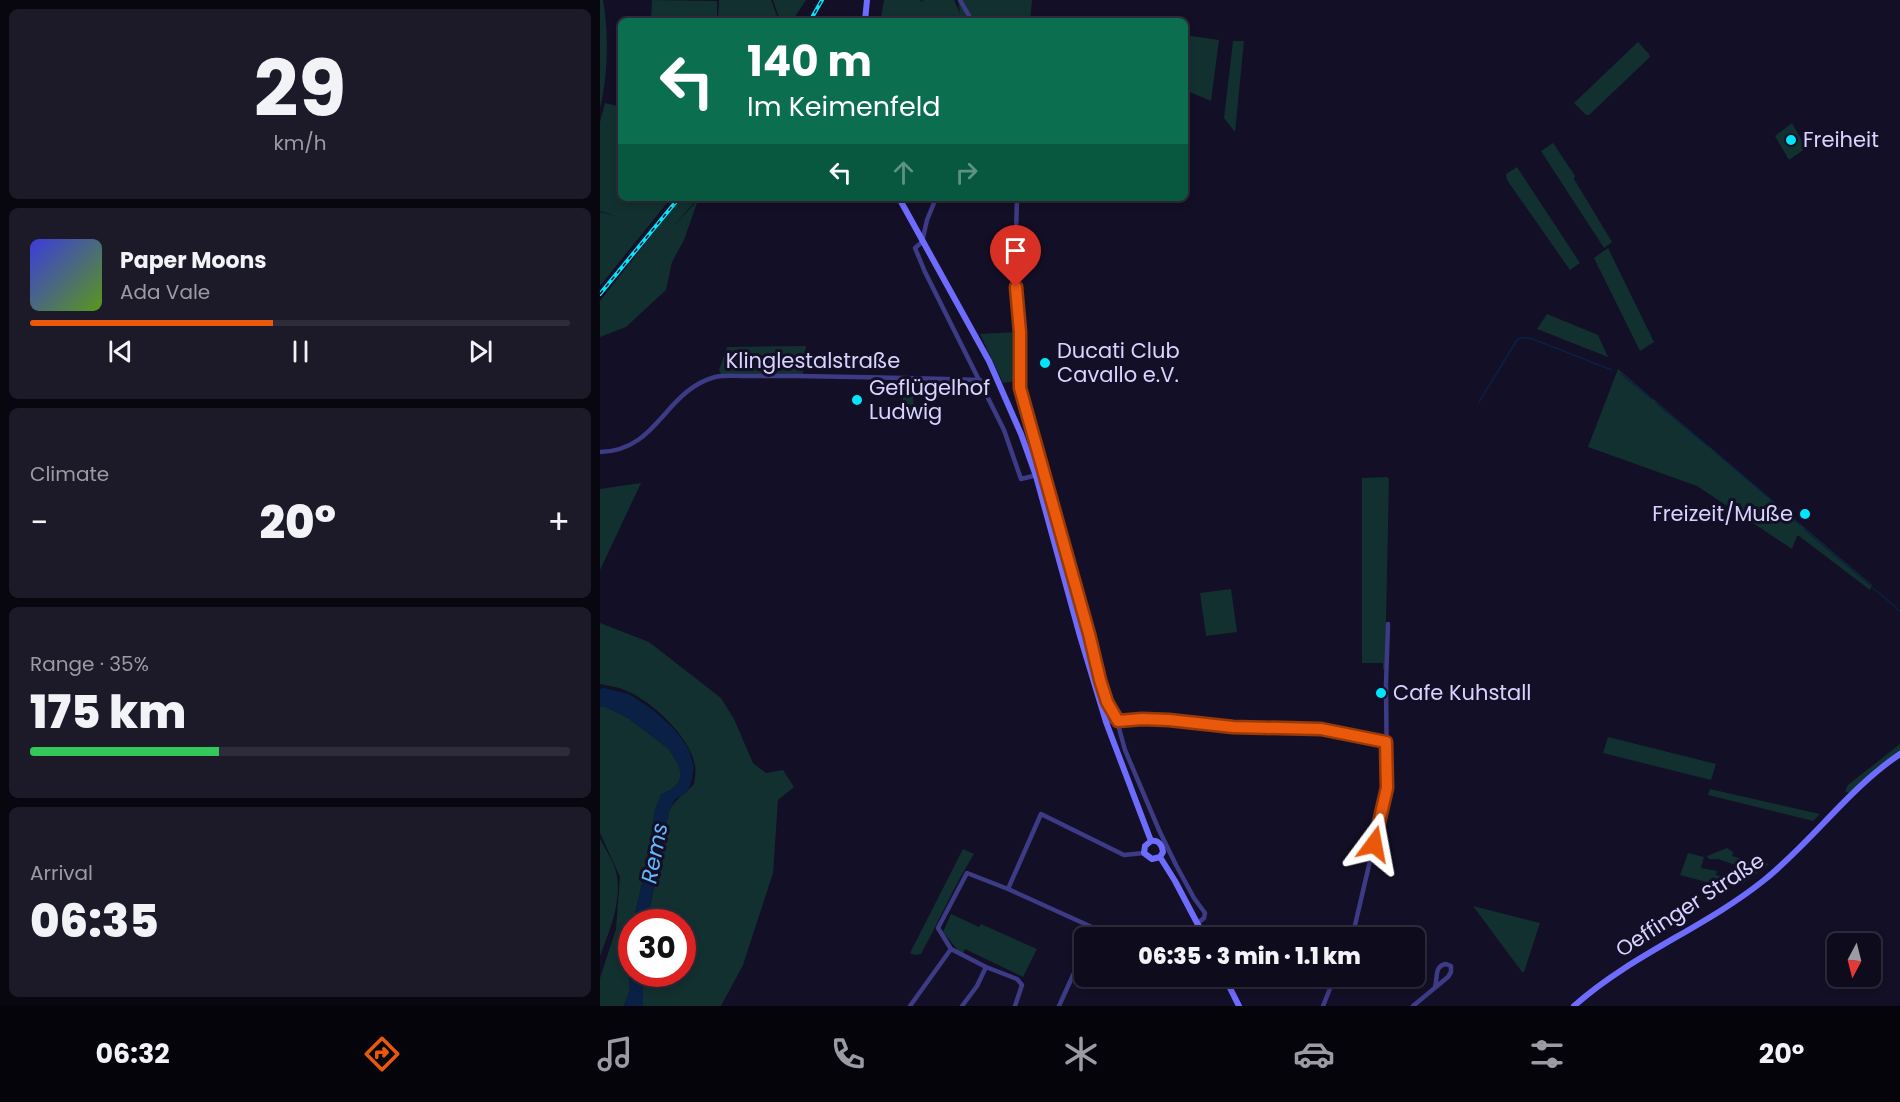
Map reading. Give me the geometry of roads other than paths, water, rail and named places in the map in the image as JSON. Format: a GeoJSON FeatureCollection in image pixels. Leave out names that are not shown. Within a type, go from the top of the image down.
{"type":"FeatureCollection","features":[{"type":"Feature","properties":{"kind":"main road"},"geometry":{"type":"LineString","coordinates":[[865,18],[867,0]]}},
{"type":"Feature","properties":{"kind":"main road"},"geometry":{"type":"LineString","coordinates":[[901,201],[988,361],[1021,434],[1036,476],[1106,723],[1151,841]]}},
{"type":"Feature","properties":{"kind":"main road","name":"Oeffinger Straße"},"geometry":{"type":"LineString","coordinates":[[1574,1006],[1622,970],[1723,909],[1762,882],[1797,852],[1863,785],[1900,754]]}},
{"type":"Feature","properties":{"kind":"main road"},"geometry":{"type":"LineString","coordinates":[[1151,841],[1158,841],[1161,844],[1163,852],[1160,857],[1152,859],[1144,853],[1145,846],[1151,841]]}},
{"type":"Feature","properties":{"kind":"main road"},"geometry":{"type":"LineString","coordinates":[[1160,857],[1200,927]]}},
{"type":"Feature","properties":{"kind":"main road"},"geometry":{"type":"LineString","coordinates":[[1230,987],[1239,1006]]}},
{"type":"Feature","properties":{"kind":"street"},"geometry":{"type":"LineString","coordinates":[[960,0],[970,18]]}},
{"type":"Feature","properties":{"kind":"street"},"geometry":{"type":"LineString","coordinates":[[935,201],[922,242],[915,248],[1004,430],[1021,479],[1045,473]]}},
{"type":"Feature","properties":{"kind":"street"},"geometry":{"type":"LineString","coordinates":[[1017,201],[1015,268],[1020,342],[1020,388],[1107,702],[1118,721],[1125,750],[1159,830],[1176,865],[1205,913],[1204,918],[1198,923]]}},
{"type":"Feature","properties":{"kind":"street","name":"Klinglestalstraße"},"geometry":{"type":"LineString","coordinates":[[600,452],[614,451],[633,444],[646,434],[686,392],[704,381],[717,377],[980,380]]}},
{"type":"Feature","properties":{"kind":"street"},"geometry":{"type":"LineString","coordinates":[[1355,927],[1387,788],[1388,624]]}},
{"type":"Feature","properties":{"kind":"street"},"geometry":{"type":"LineString","coordinates":[[1106,723],[1142,719],[1233,727],[1321,729],[1386,742]]}},
{"type":"Feature","properties":{"kind":"street"},"geometry":{"type":"LineString","coordinates":[[1008,889],[1041,814],[1124,855],[1144,853]]}},
{"type":"Feature","properties":{"kind":"street"},"geometry":{"type":"LineString","coordinates":[[1015,1006],[1022,986],[1017,979],[986,967],[951,949],[938,928],[967,873],[1093,927]]}},
{"type":"Feature","properties":{"kind":"street"},"geometry":{"type":"LineString","coordinates":[[910,1006],[951,949]]}},
{"type":"Feature","properties":{"kind":"street"},"geometry":{"type":"LineString","coordinates":[[1413,1006],[1448,976],[1451,972],[1450,966],[1446,964],[1438,968],[1435,987]]}},
{"type":"Feature","properties":{"kind":"street"},"geometry":{"type":"LineString","coordinates":[[962,1006],[986,967]]}},
{"type":"Feature","properties":{"kind":"street"},"geometry":{"type":"LineString","coordinates":[[1059,1006],[1074,973]]}},
{"type":"Feature","properties":{"kind":"street"},"geometry":{"type":"LineString","coordinates":[[1323,1006],[1331,987]]}},
{"type":"Feature","properties":{"kind":"water","name":"Rems"},"geometry":{"type":"Polygon","coordinates":[[[600,689],[629,694],[653,710],[682,739],[689,750],[694,767],[691,784],[685,794],[675,799],[669,811],[650,909],[636,909],[648,858],[655,810],[661,795],[679,782],[681,774],[669,749],[628,718],[606,707],[600,707],[600,689]]]}},
{"type":"Feature","properties":{"kind":"water"},"geometry":{"type":"Polygon","coordinates":[[[630,987],[643,987],[643,1006],[624,1006],[630,987]]]}},
{"type":"Feature","properties":{"kind":"waterway"},"geometry":{"type":"LineString","coordinates":[[1479,402],[1517,340],[1522,338],[1530,338],[1612,370]]}},
{"type":"Feature","properties":{"kind":"waterway"},"geometry":{"type":"LineString","coordinates":[[1621,374],[1652,399]]}},
{"type":"Feature","properties":{"kind":"waterway"},"geometry":{"type":"LineString","coordinates":[[1656,403],[1708,446]]}},
{"type":"Feature","properties":{"kind":"waterway"},"geometry":{"type":"LineString","coordinates":[[1713,450],[1768,497]]}},
{"type":"Feature","properties":{"kind":"waterway"},"geometry":{"type":"LineString","coordinates":[[1770,499],[1800,525]]}},
{"type":"Feature","properties":{"kind":"waterway"},"geometry":{"type":"LineString","coordinates":[[1804,529],[1870,585]]}},
{"type":"Feature","properties":{"kind":"waterway"},"geometry":{"type":"LineString","coordinates":[[1873,588],[1900,611]]}},
{"type":"Feature","properties":{"kind":"railway"},"geometry":{"type":"LineString","coordinates":[[812,18],[822,0]]}},
{"type":"Feature","properties":{"kind":"railway"},"geometry":{"type":"LineString","coordinates":[[600,294],[677,201]]}},
{"type":"Feature","properties":{"kind":"place","name":"Freiheit"},"geometry":{"type":"Point","coordinates":[1791,140]}},
{"type":"Feature","properties":{"kind":"place","name":"Ducati Club Cavallo e.V."},"geometry":{"type":"Point","coordinates":[1045,363]}},
{"type":"Feature","properties":{"kind":"place","name":"Geflügelhof Ludwig"},"geometry":{"type":"Point","coordinates":[857,400]}},
{"type":"Feature","properties":{"kind":"place","name":"Freizeit/Muße"},"geometry":{"type":"Point","coordinates":[1805,514]}},
{"type":"Feature","properties":{"kind":"place","name":"Cafe Kuhstall"},"geometry":{"type":"Point","coordinates":[1381,693]}}]}
